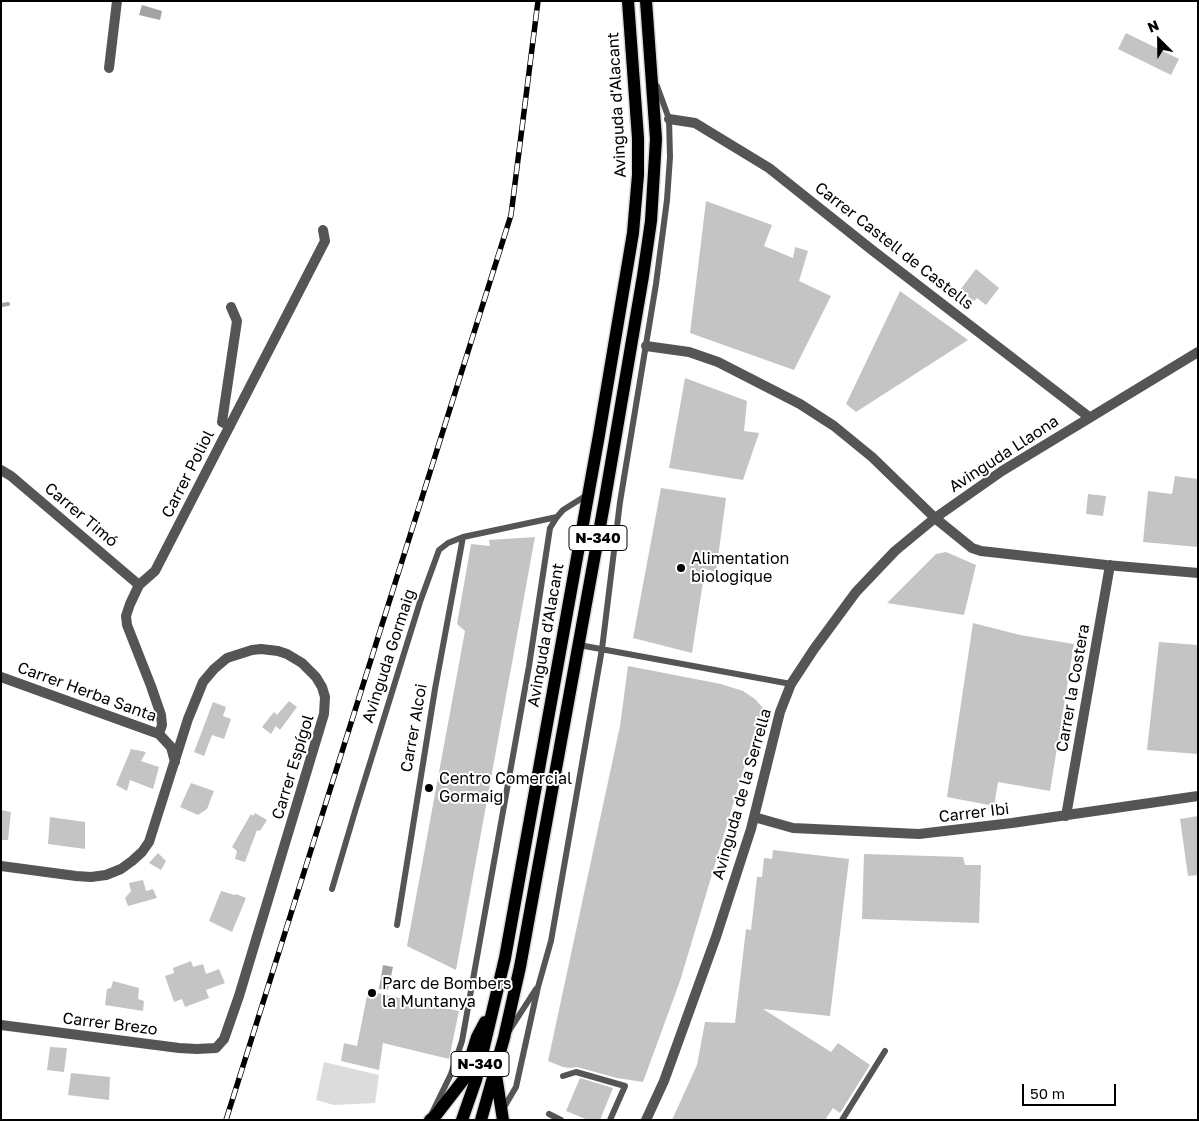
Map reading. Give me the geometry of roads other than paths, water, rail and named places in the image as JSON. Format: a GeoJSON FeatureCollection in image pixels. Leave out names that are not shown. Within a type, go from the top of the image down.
{"type":"FeatureCollection","features":[{"type":"Feature","properties":{"kind":"main road","name":"Avinguda d'Alacant"},"geometry":{"type":"LineString","coordinates":[[463,1117],[476,1080],[494,1007],[515,903],[625,281],[638,175],[637,117],[628,1]]}},
{"type":"Feature","properties":{"kind":"main road","name":"Avinguda d'Alacant"},"geometry":{"type":"LineString","coordinates":[[481,1120],[504,1038],[522,958],[579,645],[652,221],[656,139],[646,1]]}},
{"type":"Feature","properties":{"kind":"main road"},"geometry":{"type":"LineString","coordinates":[[432,1118],[464,1079],[477,1037],[494,1007]]}},
{"type":"Feature","properties":{"kind":"main road"},"geometry":{"type":"LineString","coordinates":[[496,1069],[502,1116]]}},
{"type":"Feature","properties":{"kind":"main road"},"geometry":{"type":"LineString","coordinates":[[432,1118],[445,1110],[450,1110],[463,1117],[481,1120]]}},
{"type":"Feature","properties":{"kind":"street"},"geometry":{"type":"LineString","coordinates":[[109,68],[117,1]]}},
{"type":"Feature","properties":{"kind":"street","name":"Carrer Castell de Castells"},"geometry":{"type":"LineString","coordinates":[[669,119],[695,123],[769,168],[872,250],[1090,417]]}},
{"type":"Feature","properties":{"kind":"street","name":"Carrer Poliol"},"geometry":{"type":"LineString","coordinates":[[159,734],[162,725],[161,715],[127,625],[126,616],[139,584],[156,571],[325,241],[322,230]]}},
{"type":"Feature","properties":{"kind":"street"},"geometry":{"type":"LineString","coordinates":[[230,426],[222,422],[237,321],[231,307]]}},
{"type":"Feature","properties":{"kind":"street"},"geometry":{"type":"LineString","coordinates":[[646,346],[689,352],[718,362],[800,404],[834,426],[872,458],[935,518],[964,542],[981,551],[1198,573]]}},
{"type":"Feature","properties":{"kind":"street","name":"Avinguda Llaona"},"geometry":{"type":"LineString","coordinates":[[935,518],[982,484],[1198,352]]}},
{"type":"Feature","properties":{"kind":"street","name":"Carrer Timó"},"geometry":{"type":"LineString","coordinates":[[1,470],[12,476],[139,584]]}},
{"type":"Feature","properties":{"kind":"street","name":"Avinguda de la Serrella"},"geometry":{"type":"LineString","coordinates":[[646,1120],[664,1081],[703,973],[754,817],[780,712],[791,684],[856,592],[895,551],[935,518]]}},
{"type":"Feature","properties":{"kind":"street","name":"Carrer la Costera"},"geometry":{"type":"LineString","coordinates":[[1066,816],[1110,565]]}},
{"type":"Feature","properties":{"kind":"street","name":"Carrer Espígol"},"geometry":{"type":"LineString","coordinates":[[1,866],[83,876],[106,875],[121,869],[137,857],[149,842],[188,719],[203,682],[214,668],[227,658],[243,652],[261,649],[287,654],[302,663],[316,677],[322,687],[325,697],[324,714],[238,996],[224,1039],[216,1048]]}},
{"type":"Feature","properties":{"kind":"street","name":"Carrer Herba Santa"},"geometry":{"type":"LineString","coordinates":[[1,677],[159,734],[171,747],[175,763]]}},
{"type":"Feature","properties":{"kind":"street","name":"Carrer Ibi"},"geometry":{"type":"LineString","coordinates":[[754,817],[793,828],[919,834],[1066,816],[1198,796]]}},
{"type":"Feature","properties":{"kind":"street","name":"Carrer Brezo"},"geometry":{"type":"LineString","coordinates":[[1,1025],[179,1048],[216,1048]]}},
{"type":"Feature","properties":{"kind":"lane"},"geometry":{"type":"LineString","coordinates":[[502,1116],[516,1087],[538,987],[551,941],[602,649],[620,502],[646,346],[667,200],[670,157],[669,119],[652,73]]}},
{"type":"Feature","properties":{"kind":"lane"},"geometry":{"type":"LineString","coordinates":[[432,1118],[451,1074],[462,1041],[529,666],[549,534],[557,517],[563,510],[587,495]]}},
{"type":"Feature","properties":{"kind":"lane","name":"Avinguda Gormaig"},"geometry":{"type":"LineString","coordinates":[[332,889],[417,611],[439,550],[448,543],[463,537],[557,517]]}},
{"type":"Feature","properties":{"kind":"lane","name":"Carrer Alcoi"},"geometry":{"type":"LineString","coordinates":[[397,925],[436,680],[463,537]]}},
{"type":"Feature","properties":{"kind":"lane"},"geometry":{"type":"LineString","coordinates":[[579,645],[791,684]]}},
{"type":"Feature","properties":{"kind":"lane"},"geometry":{"type":"LineString","coordinates":[[504,1038],[538,987]]}},
{"type":"Feature","properties":{"kind":"lane"},"geometry":{"type":"LineString","coordinates":[[842,1120],[885,1051]]}},
{"type":"Feature","properties":{"kind":"lane"},"geometry":{"type":"LineString","coordinates":[[563,1076],[576,1072],[625,1086],[610,1120]]}},
{"type":"Feature","properties":{"kind":"lane"},"geometry":{"type":"LineString","coordinates":[[549,1114],[561,1120]]}},
{"type":"Feature","properties":{"kind":"waterway"},"geometry":{"type":"LineString","coordinates":[[1,305],[8,304]]}},
{"type":"Feature","properties":{"kind":"railway"},"geometry":{"type":"LineString","coordinates":[[226,1120],[511,215],[538,1]]}},
{"type":"Feature","properties":{"kind":"place","name":"Alimentation biologique"},"geometry":{"type":"Point","coordinates":[681,568]}},
{"type":"Feature","properties":{"kind":"place","name":"Centro Comercial Gormaig"},"geometry":{"type":"Point","coordinates":[429,788]}},
{"type":"Feature","properties":{"kind":"place","name":"Parc de Bombers la Muntanya"},"geometry":{"type":"Point","coordinates":[372,993]}}]}
